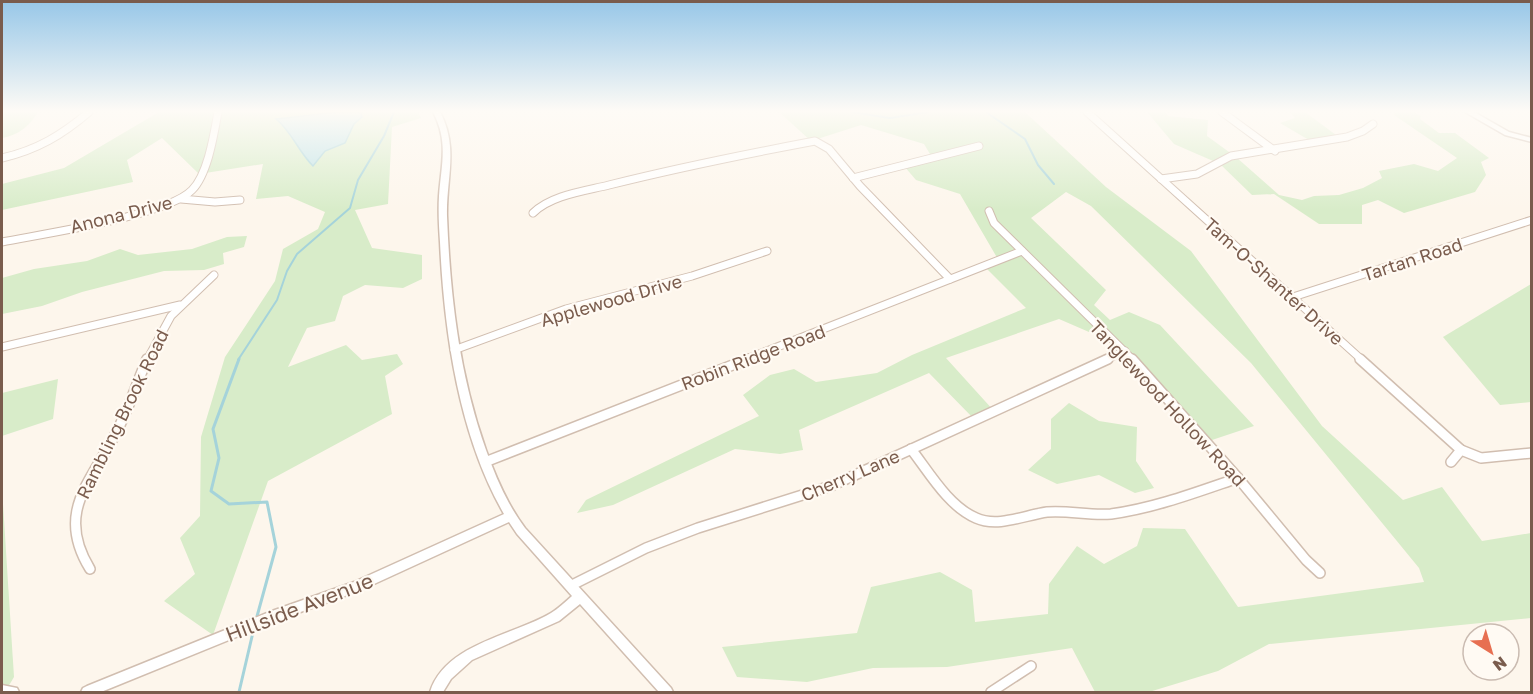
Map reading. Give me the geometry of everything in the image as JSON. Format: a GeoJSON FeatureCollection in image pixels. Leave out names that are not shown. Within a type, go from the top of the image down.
{"type":"FeatureCollection","features":[{"type":"Feature","properties":{"kind":"street"},"geometry":{"type":"LineString","coordinates":[[2,158],[47,144]]}},
{"type":"Feature","properties":{"kind":"street","name":"Anona Drive"},"geometry":{"type":"LineString","coordinates":[[2,242],[155,209],[181,199],[196,185],[208,144]]}},
{"type":"Feature","properties":{"kind":"street"},"geometry":{"type":"LineString","coordinates":[[448,144],[442,207],[447,300],[454,350],[471,419],[485,462],[509,517],[667,693]]}},
{"type":"Feature","properties":{"kind":"street"},"geometry":{"type":"LineString","coordinates":[[533,213],[541,205],[574,195],[676,168],[758,154],[792,144]]}},
{"type":"Feature","properties":{"kind":"street"},"geometry":{"type":"LineString","coordinates":[[823,144],[827,146],[871,200],[924,248],[950,279]]}},
{"type":"Feature","properties":{"kind":"street","name":"Tam-O-Shanter Drive"},"geometry":{"type":"LineString","coordinates":[[1123,144],[1461,450],[1481,458],[1532,453]]}},
{"type":"Feature","properties":{"kind":"street"},"geometry":{"type":"LineString","coordinates":[[1266,144],[1275,151]]}},
{"type":"Feature","properties":{"kind":"street"},"geometry":{"type":"LineString","coordinates":[[1161,179],[1201,172],[1222,159],[1313,144]]}},
{"type":"Feature","properties":{"kind":"street"},"geometry":{"type":"LineString","coordinates":[[853,178],[979,146]]}},
{"type":"Feature","properties":{"kind":"street"},"geometry":{"type":"LineString","coordinates":[[181,199],[215,202],[240,200]]}},
{"type":"Feature","properties":{"kind":"street","name":"Tanglewood Hollow Road"},"geometry":{"type":"LineString","coordinates":[[989,211],[994,223],[1125,351],[1238,478],[1306,560],[1320,573]]}},
{"type":"Feature","properties":{"kind":"street","name":"Tartan Road"},"geometry":{"type":"LineString","coordinates":[[1293,297],[1532,220]]}},
{"type":"Feature","properties":{"kind":"street","name":"Applewood Drive"},"geometry":{"type":"LineString","coordinates":[[454,350],[566,309],[692,276],[767,251]]}},
{"type":"Feature","properties":{"kind":"street","name":"Robin Ridge Road"},"geometry":{"type":"LineString","coordinates":[[485,462],[1022,251]]}},
{"type":"Feature","properties":{"kind":"street","name":"Rambling Brook Road"},"geometry":{"type":"LineString","coordinates":[[90,569],[78,550],[75,538],[76,510],[81,495],[121,424],[154,345],[169,319],[180,305],[214,275]]}},
{"type":"Feature","properties":{"kind":"street"},"geometry":{"type":"LineString","coordinates":[[2,347],[180,305]]}},
{"type":"Feature","properties":{"kind":"street","name":"Cherry Lane"},"geometry":{"type":"LineString","coordinates":[[570,586],[646,548],[726,519],[801,497],[1125,351]]}},
{"type":"Feature","properties":{"kind":"street"},"geometry":{"type":"LineString","coordinates":[[911,449],[960,509],[976,519],[986,521],[1050,512],[1081,515],[1110,513],[1167,501],[1238,478]]}},
{"type":"Feature","properties":{"kind":"street"},"geometry":{"type":"LineString","coordinates":[[1451,462],[1461,450]]}},
{"type":"Feature","properties":{"kind":"street","name":"Hillside Avenue"},"geometry":{"type":"LineString","coordinates":[[87,693],[272,617],[357,586],[509,517]]}},
{"type":"Feature","properties":{"kind":"street"},"geometry":{"type":"LineString","coordinates":[[437,691],[447,675],[468,656],[555,617],[580,597]]}},
{"type":"Feature","properties":{"kind":"street"},"geometry":{"type":"LineString","coordinates":[[991,693],[1030,666]]}},
{"type":"Feature","properties":{"kind":"street"},"geometry":{"type":"LineString","coordinates":[[2,690],[14,693]]}},
{"type":"Feature","properties":{"kind":"green space"},"geometry":{"type":"Polygon","coordinates":[[[104,144],[152,144],[127,160],[133,182],[2,210],[2,184],[64,168],[104,144]]]}},
{"type":"Feature","properties":{"kind":"green space"},"geometry":{"type":"Polygon","coordinates":[[[169,144],[391,144],[388,204],[355,210],[372,248],[422,255],[422,279],[403,288],[365,285],[343,296],[335,321],[307,328],[288,367],[346,345],[362,360],[397,354],[403,364],[385,376],[392,414],[268,481],[213,635],[164,601],[195,574],[180,538],[200,516],[201,437],[225,357],[275,281],[283,249],[318,229],[325,212],[288,196],[256,199],[263,164],[199,174],[169,144]]]}},
{"type":"Feature","properties":{"kind":"green space"},"geometry":{"type":"Polygon","coordinates":[[[924,144],[1060,144],[1106,187],[1191,251],[1322,426],[1403,500],[1442,487],[1482,541],[1531,533],[1531,618],[1461,622],[1461,625],[1269,644],[1218,671],[1149,692],[1095,692],[1072,648],[947,667],[873,668],[807,682],[737,677],[722,647],[857,633],[871,587],[940,572],[972,590],[975,622],[1048,614],[1049,584],[1077,546],[1104,564],[1137,546],[1143,528],[1185,529],[1238,607],[1424,582],[1419,568],[1251,363],[1091,206],[1066,192],[1031,218],[1106,290],[1094,305],[1110,320],[1129,312],[1160,325],[1254,426],[1206,442],[1099,328],[1089,332],[1059,319],[946,358],[994,411],[975,420],[929,373],[799,430],[803,450],[780,454],[735,449],[613,505],[577,513],[586,500],[759,416],[743,395],[770,375],[794,369],[816,382],[877,373],[912,355],[1026,308],[985,267],[999,261],[960,194],[916,180],[904,166],[933,159],[924,144]]]}},
{"type":"Feature","properties":{"kind":"green space"},"geometry":{"type":"Polygon","coordinates":[[[1175,144],[1219,144],[1279,195],[1302,200],[1314,196],[1339,195],[1363,188],[1382,178],[1379,171],[1414,164],[1438,171],[1457,158],[1437,144],[1470,144],[1489,158],[1481,162],[1486,175],[1475,192],[1404,213],[1378,200],[1362,205],[1362,224],[1319,224],[1274,194],[1252,195],[1220,164],[1175,144]]]}},
{"type":"Feature","properties":{"kind":"green space"},"geometry":{"type":"Polygon","coordinates":[[[247,236],[244,247],[223,253],[224,264],[204,270],[164,271],[82,292],[42,306],[2,314],[2,278],[34,269],[87,261],[120,249],[138,255],[192,249],[227,237],[247,236]]]}},
{"type":"Feature","properties":{"kind":"green space"},"geometry":{"type":"Polygon","coordinates":[[[1531,284],[1531,402],[1500,405],[1443,337],[1531,284]]]}},
{"type":"Feature","properties":{"kind":"green space"},"geometry":{"type":"Polygon","coordinates":[[[58,379],[53,419],[2,436],[2,393],[58,379]]]}},
{"type":"Feature","properties":{"kind":"green space"},"geometry":{"type":"Polygon","coordinates":[[[1069,403],[1099,421],[1137,427],[1136,461],[1154,488],[1135,493],[1099,475],[1057,484],[1028,470],[1051,449],[1051,419],[1069,403]]]}},
{"type":"Feature","properties":{"kind":"green space"},"geometry":{"type":"Polygon","coordinates":[[[2,488],[14,677],[5,692],[2,692],[2,488]]]}},
{"type":"Feature","properties":{"kind":"water"},"geometry":{"type":"Polygon","coordinates":[[[296,144],[342,144],[325,151],[313,166],[296,144]]]}},
{"type":"Feature","properties":{"kind":"waterway"},"geometry":{"type":"LineString","coordinates":[[238,360],[277,300],[287,271],[297,254],[350,208],[358,180],[379,144]]}},
{"type":"Feature","properties":{"kind":"waterway"},"geometry":{"type":"LineString","coordinates":[[1028,144],[1038,165],[1054,184]]}},
{"type":"Feature","properties":{"kind":"waterway"},"geometry":{"type":"LineString","coordinates":[[239,359],[213,429],[219,458],[211,491],[229,504],[267,502],[276,547],[256,620]]}},
{"type":"Feature","properties":{"kind":"waterway"},"geometry":{"type":"LineString","coordinates":[[239,692],[254,628]]}}]}
